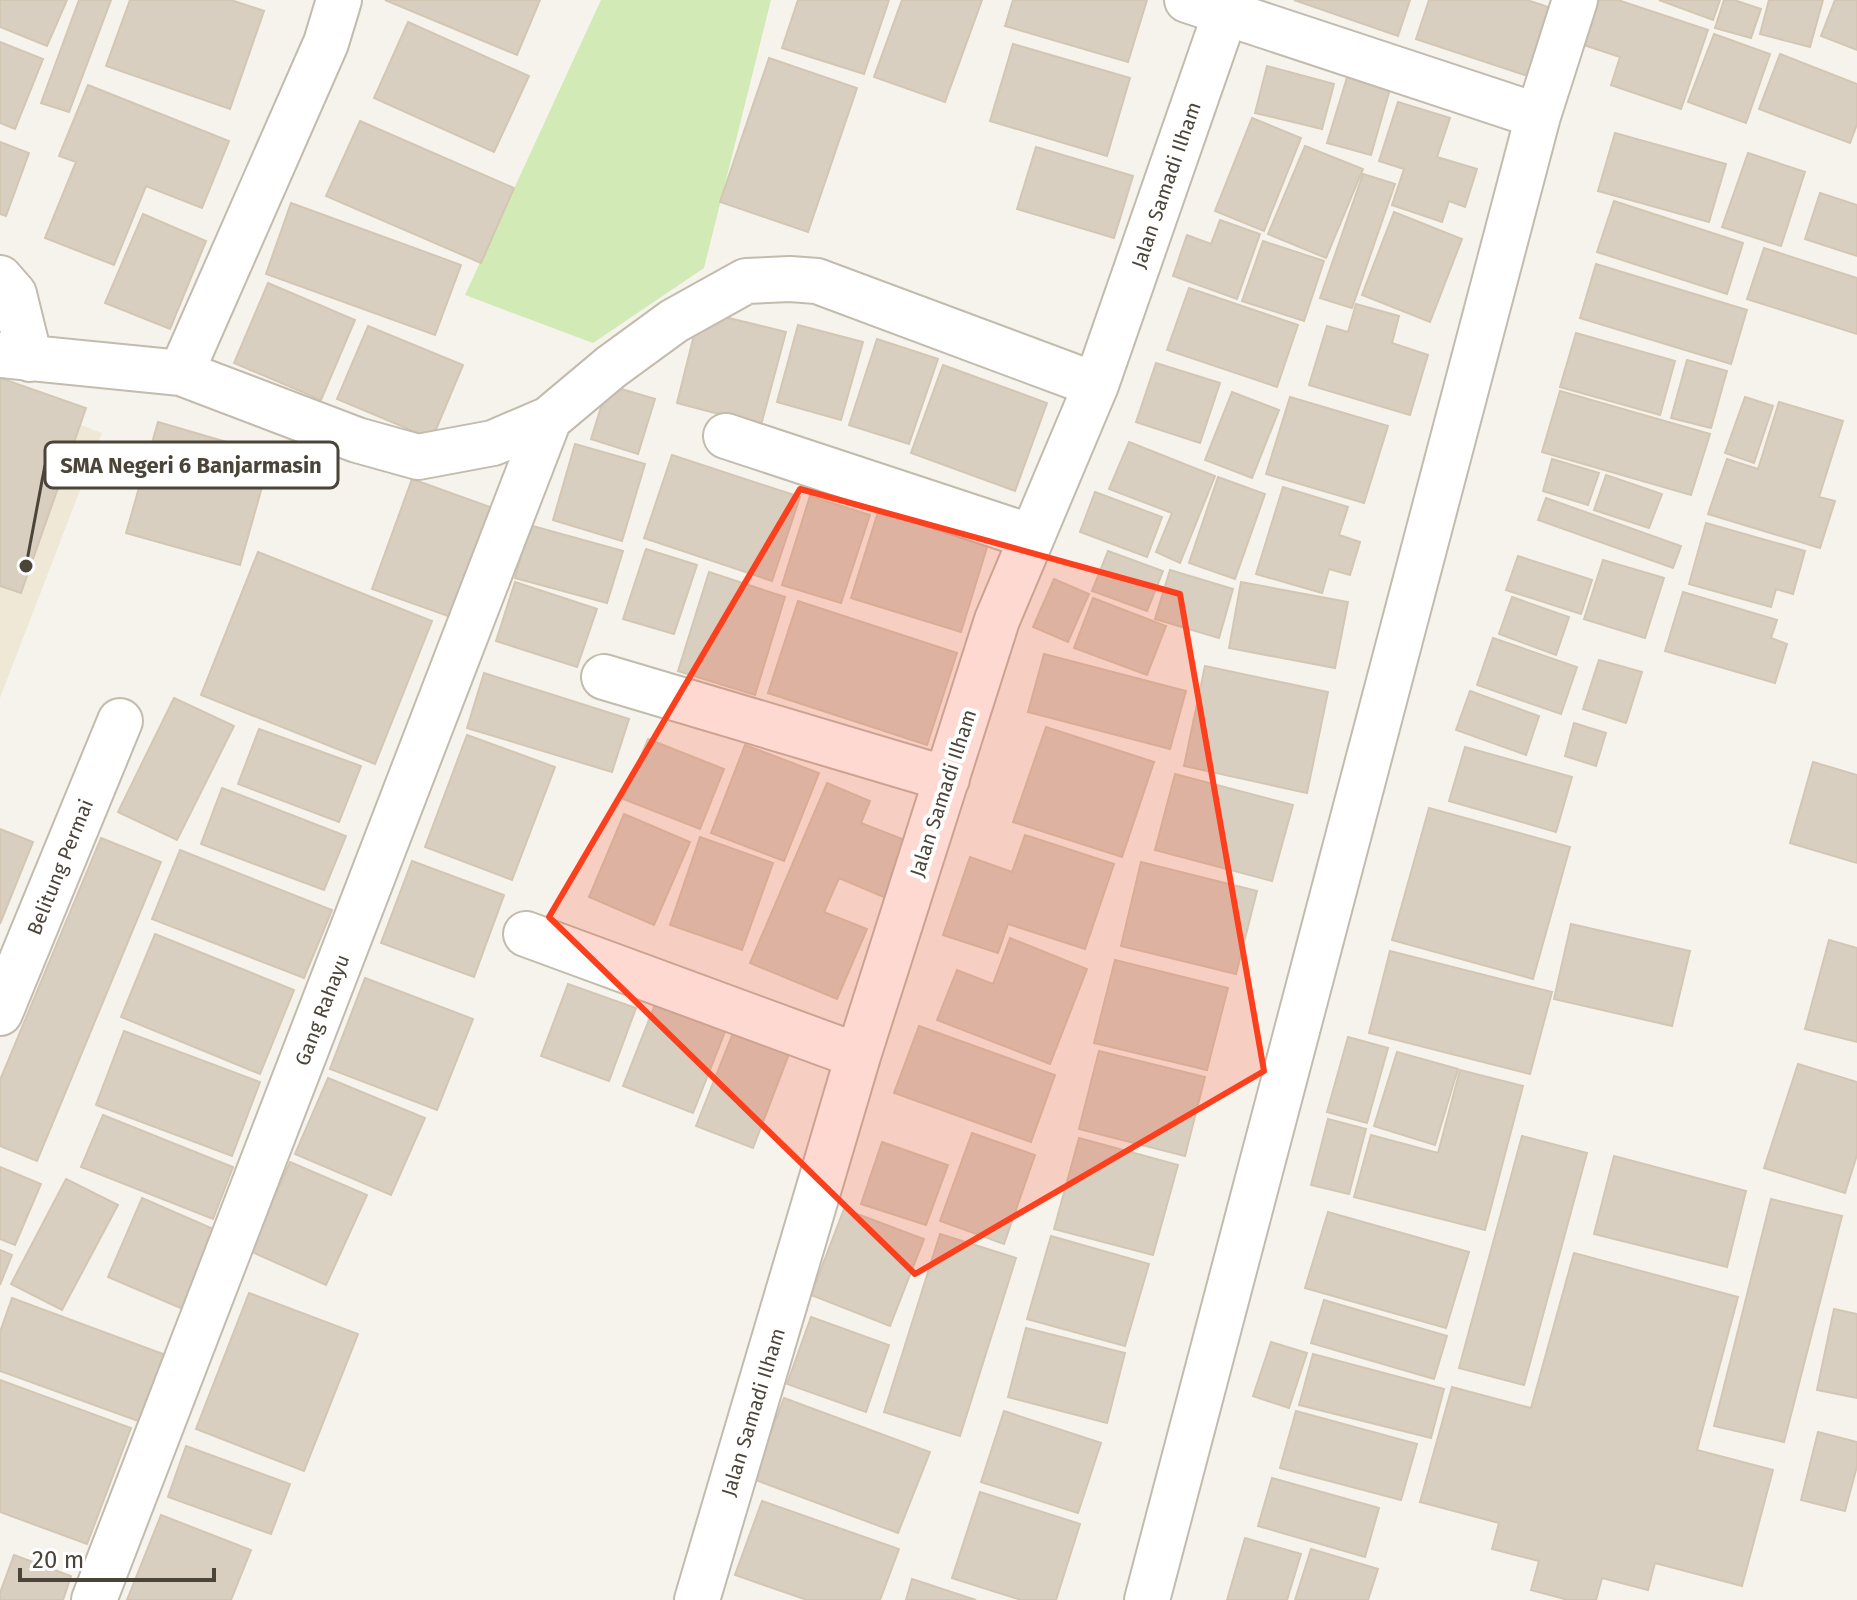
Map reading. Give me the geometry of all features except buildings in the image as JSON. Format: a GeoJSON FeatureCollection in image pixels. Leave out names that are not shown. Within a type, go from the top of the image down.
{"type":"FeatureCollection","features":[{"type":"Feature","properties":{"kind":"street"},"geometry":{"type":"LineString","coordinates":[[181,373],[326,43],[339,0]]}},
{"type":"Feature","properties":{"kind":"street"},"geometry":{"type":"LineString","coordinates":[[1147,1600],[1538,116],[1575,0]]}},
{"type":"Feature","properties":{"kind":"street"},"geometry":{"type":"LineString","coordinates":[[1214,5],[1538,116]]}},
{"type":"Feature","properties":{"kind":"street","name":"Jalan Samadi Ilham"},"geometry":{"type":"LineString","coordinates":[[697,1600],[858,1056],[997,620],[1096,385],[1214,5]]}},
{"type":"Feature","properties":{"kind":"street"},"geometry":{"type":"LineString","coordinates":[[0,278],[14,294],[15,357],[181,373],[357,440],[418,457],[493,443],[549,419],[611,367],[674,321],[746,281],[817,281],[1096,385]]}},
{"type":"Feature","properties":{"kind":"street","name":"Gang Rahayu"},"geometry":{"type":"LineString","coordinates":[[94,1600],[549,419]]}},
{"type":"Feature","properties":{"kind":"street"},"geometry":{"type":"LineString","coordinates":[[726,436],[1032,537]]}},
{"type":"Feature","properties":{"kind":"street"},"geometry":{"type":"LineString","coordinates":[[604,677],[947,779]]}},
{"type":"Feature","properties":{"kind":"street","name":"Belitung Permai"},"geometry":{"type":"LineString","coordinates":[[0,1013],[120,721]]}},
{"type":"Feature","properties":{"kind":"street"},"geometry":{"type":"LineString","coordinates":[[526,934],[858,1056]]}},
{"type":"Feature","properties":{"kind":"highlighted area"},"geometry":{"type":"Polygon","coordinates":[[[800,489],[1180,594],[1264,1071],[915,1274],[549,917],[800,489]]]}},
{"type":"Feature","properties":{"kind":"shaded area"},"geometry":{"type":"Polygon","coordinates":[[[0,394],[102,433],[0,698],[0,394]]]}},
{"type":"Feature","properties":{"kind":"green space"},"geometry":{"type":"Polygon","coordinates":[[[601,0],[771,0],[704,268],[593,343],[465,295],[601,0]]]}},
{"type":"Feature","properties":{"kind":"place","name":"SMA Negeri 6 Banjarmasin"},"geometry":{"type":"Point","coordinates":[26,566]}}]}
